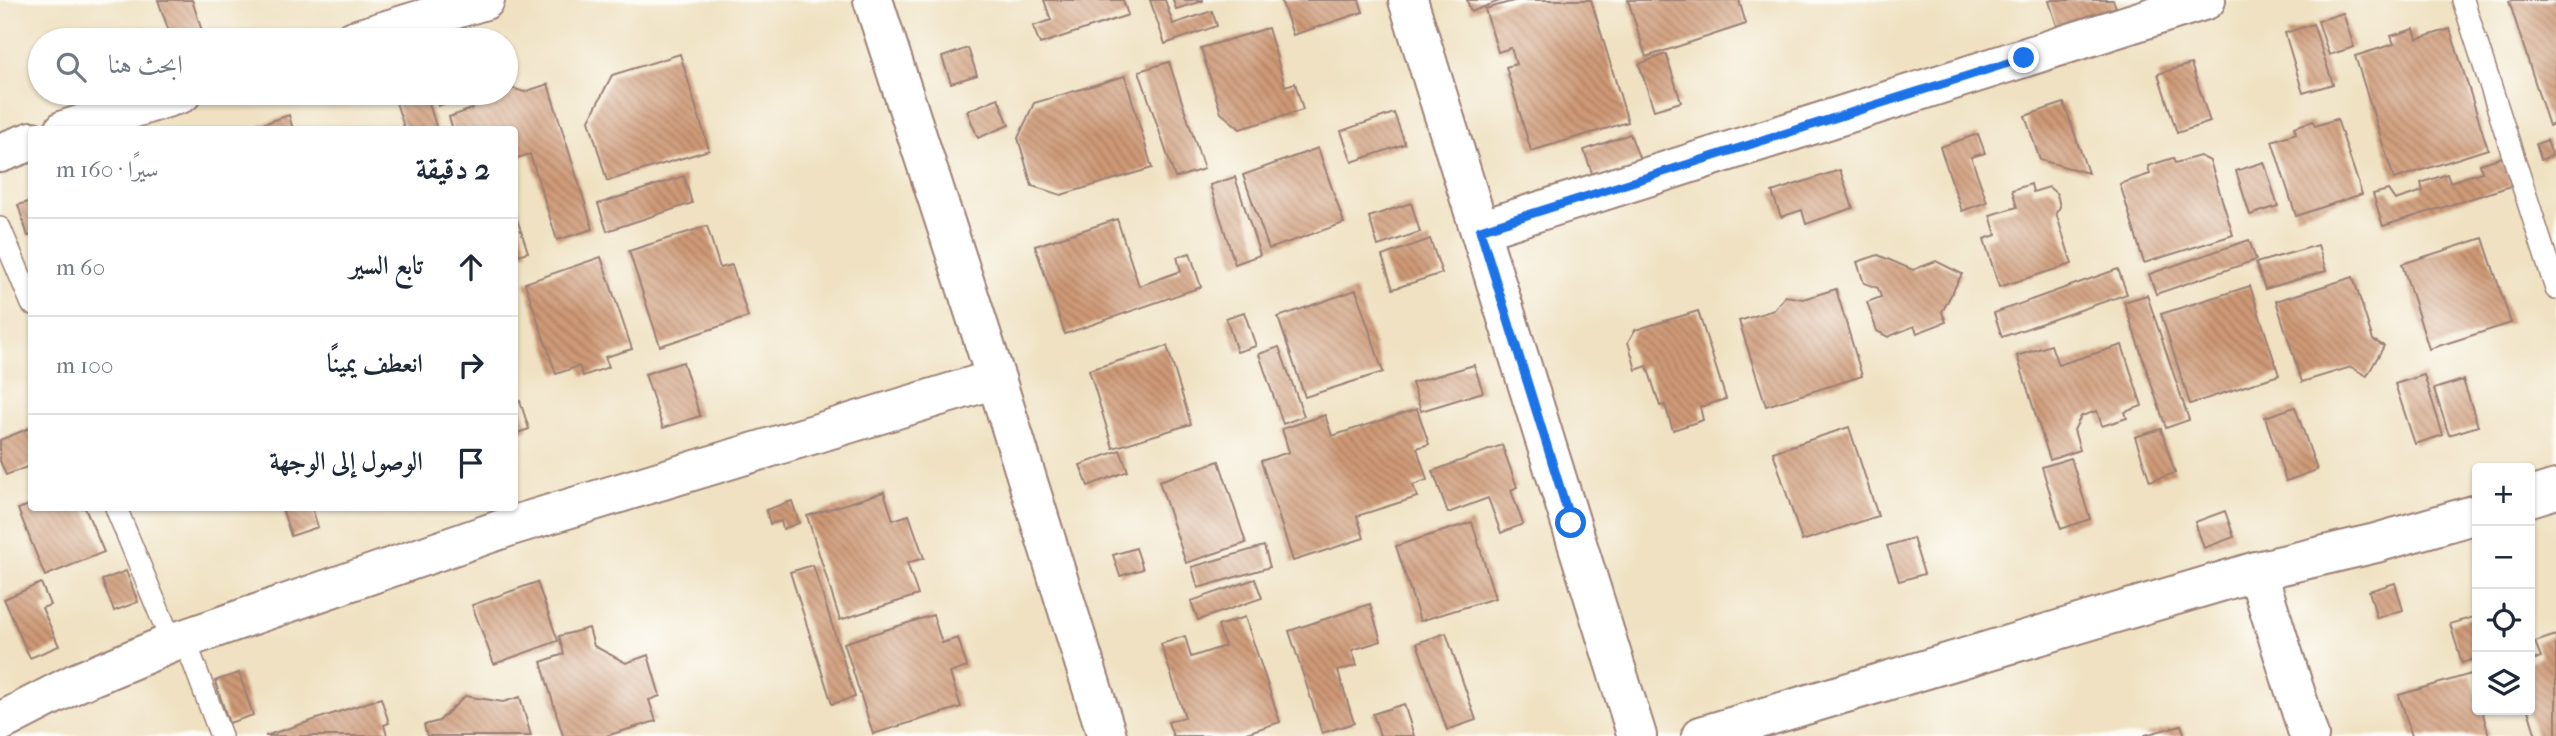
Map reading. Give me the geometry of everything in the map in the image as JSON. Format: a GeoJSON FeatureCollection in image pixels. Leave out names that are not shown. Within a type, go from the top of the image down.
{"type":"FeatureCollection","features":[{"type":"Feature","properties":{"kind":"street"},"geometry":{"type":"LineString","coordinates":[[393,28],[485,0]]}},
{"type":"Feature","properties":{"kind":"street"},"geometry":{"type":"LineString","coordinates":[[873,0],[996,379],[1107,736]]}},
{"type":"Feature","properties":{"kind":"street"},"geometry":{"type":"LineString","coordinates":[[1408,0],[1637,736]]}},
{"type":"Feature","properties":{"kind":"street"},"geometry":{"type":"LineString","coordinates":[[1480,230],[2206,0]]}},
{"type":"Feature","properties":{"kind":"street"},"geometry":{"type":"LineString","coordinates":[[77,126],[144,105]]}},
{"type":"Feature","properties":{"kind":"street"},"geometry":{"type":"LineString","coordinates":[[0,153],[28,142]]}},
{"type":"Feature","properties":{"kind":"street"},"geometry":{"type":"LineString","coordinates":[[0,722],[76,683],[178,642],[511,526],[996,379]]}},
{"type":"Feature","properties":{"kind":"street"},"geometry":{"type":"LineString","coordinates":[[2535,495],[2556,489]]}},
{"type":"Feature","properties":{"kind":"street"},"geometry":{"type":"LineString","coordinates":[[1701,736],[2257,571],[2376,543],[2472,515]]}},
{"type":"Feature","properties":{"kind":"street"},"geometry":{"type":"LineString","coordinates":[[2257,571],[2309,736]]}},
{"type":"Feature","properties":{"kind":"lane"},"geometry":{"type":"LineString","coordinates":[[2463,0],[2556,289]]}},
{"type":"Feature","properties":{"kind":"lane"},"geometry":{"type":"LineString","coordinates":[[0,228],[28,294]]}},
{"type":"Feature","properties":{"kind":"lane"},"geometry":{"type":"LineString","coordinates":[[117,511],[221,736]]}},
{"type":"Feature","properties":{"kind":"building"},"geometry":{"type":"Polygon","coordinates":[[[158,0],[192,0],[201,28],[168,28],[158,0]]]}},
{"type":"Feature","properties":{"kind":"building"},"geometry":{"type":"Polygon","coordinates":[[[1044,0],[1123,0],[1128,15],[1040,44],[1033,26],[1051,20],[1044,0]]]}},
{"type":"Feature","properties":{"kind":"building"},"geometry":{"type":"Polygon","coordinates":[[[1150,0],[1165,0],[1173,24],[1212,11],[1217,26],[1165,44],[1150,0]]]}},
{"type":"Feature","properties":{"kind":"building"},"geometry":{"type":"Polygon","coordinates":[[[1173,0],[1203,0],[1203,1],[1176,9],[1173,0]]]}},
{"type":"Feature","properties":{"kind":"building"},"geometry":{"type":"Polygon","coordinates":[[[1281,0],[1359,0],[1363,12],[1293,35],[1281,0]]]}},
{"type":"Feature","properties":{"kind":"building"},"geometry":{"type":"Polygon","coordinates":[[[1467,0],[1502,0],[1471,12],[1467,0]]]}},
{"type":"Feature","properties":{"kind":"building"},"geometry":{"type":"Polygon","coordinates":[[[1517,0],[1591,0],[1628,122],[1531,151],[1506,67],[1516,64],[1511,48],[1498,52],[1485,9],[1517,0]]]}},
{"type":"Feature","properties":{"kind":"building"},"geometry":{"type":"Polygon","coordinates":[[[1628,0],[1739,0],[1746,24],[1646,57],[1628,0]]]}},
{"type":"Feature","properties":{"kind":"building"},"geometry":{"type":"Polygon","coordinates":[[[2113,0],[2116,7],[2057,26],[2049,1],[2113,0]]]}},
{"type":"Feature","properties":{"kind":"building"},"geometry":{"type":"Polygon","coordinates":[[[2556,0],[2556,123],[2549,126],[2509,1],[2556,0]]]}},
{"type":"Feature","properties":{"kind":"building"},"geometry":{"type":"Polygon","coordinates":[[[2343,13],[2354,47],[2329,55],[2318,21],[2343,13]]]}},
{"type":"Feature","properties":{"kind":"building"},"geometry":{"type":"Polygon","coordinates":[[[2313,24],[2333,84],[2303,93],[2285,33],[2313,24]]]}},
{"type":"Feature","properties":{"kind":"building"},"geometry":{"type":"Polygon","coordinates":[[[1268,28],[1285,86],[1295,83],[1303,110],[1240,129],[1221,113],[1201,48],[1268,28]]]}},
{"type":"Feature","properties":{"kind":"building"},"geometry":{"type":"Polygon","coordinates":[[[2414,29],[2417,39],[2450,29],[2488,149],[2394,179],[2355,56],[2394,44],[2391,36],[2414,29]]]}},
{"type":"Feature","properties":{"kind":"building"},"geometry":{"type":"Polygon","coordinates":[[[968,48],[977,75],[951,83],[942,57],[968,48]]]}},
{"type":"Feature","properties":{"kind":"building"},"geometry":{"type":"Polygon","coordinates":[[[680,54],[709,150],[607,181],[589,120],[612,75],[680,54]]]}},
{"type":"Feature","properties":{"kind":"building"},"geometry":{"type":"Polygon","coordinates":[[[1666,54],[1681,102],[1654,110],[1639,64],[1666,54]]]}},
{"type":"Feature","properties":{"kind":"building"},"geometry":{"type":"Polygon","coordinates":[[[1169,62],[1204,169],[1175,178],[1139,71],[1169,62]]]}},
{"type":"Feature","properties":{"kind":"building"},"geometry":{"type":"Polygon","coordinates":[[[2191,64],[2210,122],[2177,133],[2158,74],[2191,64]]]}},
{"type":"Feature","properties":{"kind":"building"},"geometry":{"type":"Polygon","coordinates":[[[1125,76],[1152,168],[1061,195],[1032,186],[1018,138],[1034,103],[1125,76]]]}},
{"type":"Feature","properties":{"kind":"building"},"geometry":{"type":"Polygon","coordinates":[[[548,84],[593,229],[557,240],[530,154],[518,158],[518,126],[452,126],[449,117],[472,109],[475,105],[518,105],[518,90],[524,92],[548,84]]]}},
{"type":"Feature","properties":{"kind":"building"},"geometry":{"type":"Polygon","coordinates":[[[998,98],[1009,125],[978,138],[967,111],[998,98]]]}},
{"type":"Feature","properties":{"kind":"building"},"geometry":{"type":"Polygon","coordinates":[[[2064,103],[2088,173],[2040,160],[2025,116],[2064,103]]]}},
{"type":"Feature","properties":{"kind":"building"},"geometry":{"type":"Polygon","coordinates":[[[397,105],[430,105],[436,126],[404,126],[397,105]]]}},
{"type":"Feature","properties":{"kind":"building"},"geometry":{"type":"Polygon","coordinates":[[[1394,113],[1405,144],[1352,162],[1341,131],[1394,113]]]}},
{"type":"Feature","properties":{"kind":"building"},"geometry":{"type":"Polygon","coordinates":[[[289,115],[292,126],[260,126],[289,115]]]}},
{"type":"Feature","properties":{"kind":"building"},"geometry":{"type":"Polygon","coordinates":[[[2337,119],[2362,194],[2296,216],[2272,141],[2296,133],[2294,127],[2313,121],[2315,126],[2337,119]]]}},
{"type":"Feature","properties":{"kind":"building"},"geometry":{"type":"Polygon","coordinates":[[[1630,134],[1640,160],[1593,176],[1584,150],[1630,134]]]}},
{"type":"Feature","properties":{"kind":"building"},"geometry":{"type":"Polygon","coordinates":[[[1978,134],[1985,153],[1971,157],[1987,202],[1962,211],[1940,147],[1978,134]]]}},
{"type":"Feature","properties":{"kind":"building"},"geometry":{"type":"Polygon","coordinates":[[[2547,140],[2552,156],[2541,160],[2536,144],[2547,140]]]}},
{"type":"Feature","properties":{"kind":"building"},"geometry":{"type":"Polygon","coordinates":[[[1318,148],[1344,223],[1269,249],[1243,175],[1318,148]]]}},
{"type":"Feature","properties":{"kind":"building"},"geometry":{"type":"Polygon","coordinates":[[[2200,156],[2210,161],[2233,235],[2144,263],[2120,184],[2150,174],[2148,166],[2173,158],[2175,163],[2200,156]]]}},
{"type":"Feature","properties":{"kind":"building"},"geometry":{"type":"Polygon","coordinates":[[[2502,157],[2511,186],[2383,226],[2373,194],[2388,190],[2395,200],[2423,191],[2421,183],[2447,174],[2450,182],[2482,172],[2480,164],[2502,157]]]}},
{"type":"Feature","properties":{"kind":"building"},"geometry":{"type":"Polygon","coordinates":[[[2264,162],[2278,206],[2250,215],[2236,171],[2264,162]]]}},
{"type":"Feature","properties":{"kind":"building"},"geometry":{"type":"Polygon","coordinates":[[[1840,170],[1853,208],[1806,224],[1802,210],[1781,217],[1772,192],[1840,170]]]}},
{"type":"Feature","properties":{"kind":"building"},"geometry":{"type":"Polygon","coordinates":[[[684,176],[692,203],[607,231],[598,204],[684,176]]]}},
{"type":"Feature","properties":{"kind":"building"},"geometry":{"type":"Polygon","coordinates":[[[1235,177],[1260,255],[1235,264],[1210,185],[1235,177]]]}},
{"type":"Feature","properties":{"kind":"building"},"geometry":{"type":"Polygon","coordinates":[[[2031,184],[2033,192],[2049,187],[2057,194],[2060,207],[2056,213],[2072,264],[1999,287],[1984,239],[1996,235],[1990,215],[2017,207],[2012,190],[2031,184]]]}},
{"type":"Feature","properties":{"kind":"building"},"geometry":{"type":"Polygon","coordinates":[[[28,202],[28,236],[18,205],[28,202]]]}},
{"type":"Feature","properties":{"kind":"building"},"geometry":{"type":"Polygon","coordinates":[[[1411,203],[1420,232],[1378,246],[1369,217],[1411,203]]]}},
{"type":"Feature","properties":{"kind":"building"},"geometry":{"type":"Polygon","coordinates":[[[1117,219],[1139,286],[1181,271],[1177,257],[1190,253],[1201,287],[1065,334],[1035,246],[1117,219]]]}},
{"type":"Feature","properties":{"kind":"building"},"geometry":{"type":"Polygon","coordinates":[[[518,222],[528,252],[518,255],[518,222]]]}},
{"type":"Feature","properties":{"kind":"building"},"geometry":{"type":"Polygon","coordinates":[[[707,226],[720,268],[732,265],[748,317],[660,346],[629,251],[707,226]]]}},
{"type":"Feature","properties":{"kind":"building"},"geometry":{"type":"Polygon","coordinates":[[[2483,238],[2511,323],[2429,349],[2402,264],[2483,238]]]}},
{"type":"Feature","properties":{"kind":"building"},"geometry":{"type":"Polygon","coordinates":[[[1430,239],[1442,273],[1393,289],[1382,256],[1430,239]]]}},
{"type":"Feature","properties":{"kind":"building"},"geometry":{"type":"Polygon","coordinates":[[[2249,240],[2256,260],[2156,294],[2149,274],[2249,240]]]}},
{"type":"Feature","properties":{"kind":"building"},"geometry":{"type":"Polygon","coordinates":[[[2318,245],[2326,271],[2265,289],[2256,263],[2318,245]]]}},
{"type":"Feature","properties":{"kind":"building"},"geometry":{"type":"Polygon","coordinates":[[[1878,255],[1913,270],[1936,261],[1962,274],[1942,312],[1946,322],[1917,333],[1914,326],[1888,337],[1877,331],[1867,302],[1881,297],[1878,288],[1864,283],[1857,262],[1878,255]]]}},
{"type":"Feature","properties":{"kind":"building"},"geometry":{"type":"Polygon","coordinates":[[[601,257],[632,349],[605,357],[609,367],[583,376],[579,366],[556,374],[525,283],[601,257]]]}},
{"type":"Feature","properties":{"kind":"building"},"geometry":{"type":"Polygon","coordinates":[[[2118,269],[2127,294],[2002,337],[1994,313],[2118,269]]]}},
{"type":"Feature","properties":{"kind":"building"},"geometry":{"type":"Polygon","coordinates":[[[2353,277],[2373,340],[2384,346],[2367,376],[2351,367],[2302,382],[2276,301],[2353,277]]]}},
{"type":"Feature","properties":{"kind":"building"},"geometry":{"type":"Polygon","coordinates":[[[2250,286],[2279,375],[2190,404],[2161,314],[2250,286]]]}},
{"type":"Feature","properties":{"kind":"building"},"geometry":{"type":"Polygon","coordinates":[[[1836,289],[1862,376],[1766,406],[1739,321],[1774,310],[1785,296],[1803,299],[1836,289]]]}},
{"type":"Feature","properties":{"kind":"building"},"geometry":{"type":"Polygon","coordinates":[[[1356,290],[1383,372],[1305,397],[1278,317],[1356,290]]]}},
{"type":"Feature","properties":{"kind":"building"},"geometry":{"type":"Polygon","coordinates":[[[2147,295],[2189,420],[2166,428],[2124,302],[2147,295]]]}},
{"type":"Feature","properties":{"kind":"building"},"geometry":{"type":"Polygon","coordinates":[[[1698,311],[1726,399],[1700,407],[1703,420],[1673,430],[1665,405],[1660,406],[1647,366],[1636,370],[1628,342],[1635,330],[1698,311]]]}},
{"type":"Feature","properties":{"kind":"building"},"geometry":{"type":"Polygon","coordinates":[[[1244,312],[1256,346],[1237,352],[1226,318],[1244,312]]]}},
{"type":"Feature","properties":{"kind":"building"},"geometry":{"type":"Polygon","coordinates":[[[2051,345],[2058,365],[2122,345],[2142,406],[2125,412],[2127,418],[2102,426],[2097,411],[2081,416],[2074,430],[2080,450],[2050,460],[2017,356],[2051,345]]]}},
{"type":"Feature","properties":{"kind":"building"},"geometry":{"type":"Polygon","coordinates":[[[1167,346],[1191,424],[1113,448],[1089,370],[1167,346]]]}},
{"type":"Feature","properties":{"kind":"building"},"geometry":{"type":"Polygon","coordinates":[[[1279,347],[1304,416],[1283,424],[1259,354],[1279,347]]]}},
{"type":"Feature","properties":{"kind":"building"},"geometry":{"type":"Polygon","coordinates":[[[683,362],[700,416],[663,428],[645,374],[683,362]]]}},
{"type":"Feature","properties":{"kind":"building"},"geometry":{"type":"Polygon","coordinates":[[[1474,365],[1483,392],[1421,411],[1412,383],[1474,365]]]}},
{"type":"Feature","properties":{"kind":"building"},"geometry":{"type":"Polygon","coordinates":[[[2424,375],[2443,435],[2415,444],[2395,384],[2424,375]]]}},
{"type":"Feature","properties":{"kind":"building"},"geometry":{"type":"Polygon","coordinates":[[[2463,380],[2478,426],[2449,435],[2434,389],[2463,380]]]}},
{"type":"Feature","properties":{"kind":"building"},"geometry":{"type":"Polygon","coordinates":[[[520,401],[529,429],[518,433],[520,401]]]}},
{"type":"Feature","properties":{"kind":"building"},"geometry":{"type":"Polygon","coordinates":[[[2295,407],[2317,470],[2286,481],[2265,417],[2295,407]]]}},
{"type":"Feature","properties":{"kind":"building"},"geometry":{"type":"Polygon","coordinates":[[[1417,409],[1429,444],[1417,448],[1427,480],[1413,485],[1417,497],[1357,516],[1364,538],[1293,561],[1261,461],[1289,452],[1282,429],[1325,415],[1332,436],[1417,409]]]}},
{"type":"Feature","properties":{"kind":"building"},"geometry":{"type":"Polygon","coordinates":[[[1849,427],[1878,516],[1802,541],[1773,452],[1849,427]]]}},
{"type":"Feature","properties":{"kind":"building"},"geometry":{"type":"Polygon","coordinates":[[[28,429],[28,467],[6,475],[0,461],[0,440],[28,429]]]}},
{"type":"Feature","properties":{"kind":"building"},"geometry":{"type":"Polygon","coordinates":[[[2161,429],[2175,473],[2150,481],[2135,437],[2161,429]]]}},
{"type":"Feature","properties":{"kind":"building"},"geometry":{"type":"Polygon","coordinates":[[[1502,445],[1517,487],[1511,490],[1523,524],[1501,533],[1488,498],[1448,513],[1433,471],[1502,445]]]}},
{"type":"Feature","properties":{"kind":"building"},"geometry":{"type":"Polygon","coordinates":[[[1120,450],[1128,471],[1088,486],[1080,465],[1120,450]]]}},
{"type":"Feature","properties":{"kind":"building"},"geometry":{"type":"Polygon","coordinates":[[[2071,458],[2090,519],[2061,529],[2042,467],[2071,458]]]}},
{"type":"Feature","properties":{"kind":"building"},"geometry":{"type":"Polygon","coordinates":[[[1219,461],[1246,543],[1186,563],[1159,481],[1219,461]]]}},
{"type":"Feature","properties":{"kind":"building"},"geometry":{"type":"Polygon","coordinates":[[[884,492],[893,520],[909,515],[924,558],[907,563],[918,595],[840,620],[807,516],[884,492]]]}},
{"type":"Feature","properties":{"kind":"building"},"geometry":{"type":"Polygon","coordinates":[[[792,501],[799,523],[783,529],[781,521],[770,524],[766,510],[792,501]]]}},
{"type":"Feature","properties":{"kind":"building"},"geometry":{"type":"Polygon","coordinates":[[[28,505],[28,511],[86,511],[104,552],[45,576],[18,509],[28,505]]]}},
{"type":"Feature","properties":{"kind":"building"},"geometry":{"type":"Polygon","coordinates":[[[283,511],[313,511],[318,527],[291,536],[283,511]]]}},
{"type":"Feature","properties":{"kind":"building"},"geometry":{"type":"Polygon","coordinates":[[[2225,511],[2234,537],[2204,548],[2195,522],[2225,511]]]}},
{"type":"Feature","properties":{"kind":"building"},"geometry":{"type":"Polygon","coordinates":[[[1472,522],[1495,598],[1420,621],[1396,546],[1472,522]]]}},
{"type":"Feature","properties":{"kind":"building"},"geometry":{"type":"Polygon","coordinates":[[[1913,538],[1924,574],[1899,581],[1887,546],[1913,538]]]}},
{"type":"Feature","properties":{"kind":"building"},"geometry":{"type":"Polygon","coordinates":[[[1264,546],[1270,567],[1198,588],[1192,567],[1264,546]]]}},
{"type":"Feature","properties":{"kind":"building"},"geometry":{"type":"Polygon","coordinates":[[[1136,548],[1143,569],[1120,576],[1113,555],[1136,548]]]}},
{"type":"Feature","properties":{"kind":"building"},"geometry":{"type":"Polygon","coordinates":[[[813,565],[855,697],[832,704],[790,572],[813,565]]]}},
{"type":"Feature","properties":{"kind":"building"},"geometry":{"type":"Polygon","coordinates":[[[126,571],[138,602],[114,611],[102,580],[126,571]]]}},
{"type":"Feature","properties":{"kind":"building"},"geometry":{"type":"Polygon","coordinates":[[[1255,579],[1262,598],[1198,620],[1191,601],[1255,579]]]}},
{"type":"Feature","properties":{"kind":"building"},"geometry":{"type":"Polygon","coordinates":[[[537,582],[558,641],[494,664],[472,605],[537,582]]]}},
{"type":"Feature","properties":{"kind":"building"},"geometry":{"type":"Polygon","coordinates":[[[41,583],[50,605],[42,608],[59,646],[30,658],[4,599],[41,583]]]}},
{"type":"Feature","properties":{"kind":"building"},"geometry":{"type":"Polygon","coordinates":[[[2395,583],[2403,610],[2377,618],[2369,591],[2395,583]]]}},
{"type":"Feature","properties":{"kind":"building"},"geometry":{"type":"Polygon","coordinates":[[[1370,604],[1381,641],[1352,650],[1357,665],[1338,671],[1354,723],[1322,733],[1289,631],[1370,604]]]}},
{"type":"Feature","properties":{"kind":"building"},"geometry":{"type":"Polygon","coordinates":[[[933,615],[942,643],[958,638],[967,667],[950,673],[961,707],[873,734],[844,643],[933,615]]]}},
{"type":"Feature","properties":{"kind":"building"},"geometry":{"type":"Polygon","coordinates":[[[1245,617],[1280,722],[1237,736],[1173,736],[1168,722],[1185,717],[1161,644],[1185,636],[1191,657],[1225,646],[1218,626],[1245,617]]]}},
{"type":"Feature","properties":{"kind":"building"},"geometry":{"type":"Polygon","coordinates":[[[2472,617],[2472,660],[2462,663],[2450,624],[2472,617]]]}},
{"type":"Feature","properties":{"kind":"building"},"geometry":{"type":"Polygon","coordinates":[[[589,628],[594,646],[626,663],[648,655],[660,696],[649,700],[656,721],[606,736],[563,736],[541,662],[564,654],[559,636],[589,628]]]}},
{"type":"Feature","properties":{"kind":"building"},"geometry":{"type":"Polygon","coordinates":[[[1446,633],[1476,720],[1447,730],[1417,643],[1446,633]]]}},
{"type":"Feature","properties":{"kind":"building"},"geometry":{"type":"Polygon","coordinates":[[[2556,635],[2556,736],[2536,736],[2530,715],[2535,715],[2535,659],[2541,657],[2535,642],[2556,635]]]}},
{"type":"Feature","properties":{"kind":"building"},"geometry":{"type":"Polygon","coordinates":[[[239,673],[253,715],[229,723],[215,681],[239,673]]]}},
{"type":"Feature","properties":{"kind":"building"},"geometry":{"type":"Polygon","coordinates":[[[2471,674],[2472,715],[2483,715],[2489,736],[2412,736],[2399,695],[2471,674]]]}},
{"type":"Feature","properties":{"kind":"building"},"geometry":{"type":"Polygon","coordinates":[[[465,696],[503,702],[520,697],[531,736],[427,736],[424,725],[439,721],[465,696]]]}},
{"type":"Feature","properties":{"kind":"building"},"geometry":{"type":"Polygon","coordinates":[[[381,698],[389,723],[384,725],[387,736],[265,736],[381,698]]]}},
{"type":"Feature","properties":{"kind":"building"},"geometry":{"type":"Polygon","coordinates":[[[1404,704],[1414,736],[1380,736],[1373,714],[1404,704]]]}},
{"type":"Feature","properties":{"kind":"building"},"geometry":{"type":"Polygon","coordinates":[[[2181,725],[2185,736],[2145,736],[2145,735],[2181,725]]]}},
{"type":"Feature","properties":{"kind":"route"},"geometry":{"type":"LineString","coordinates":[[1571,523],[1480,230],[2024,58]]}}]}
